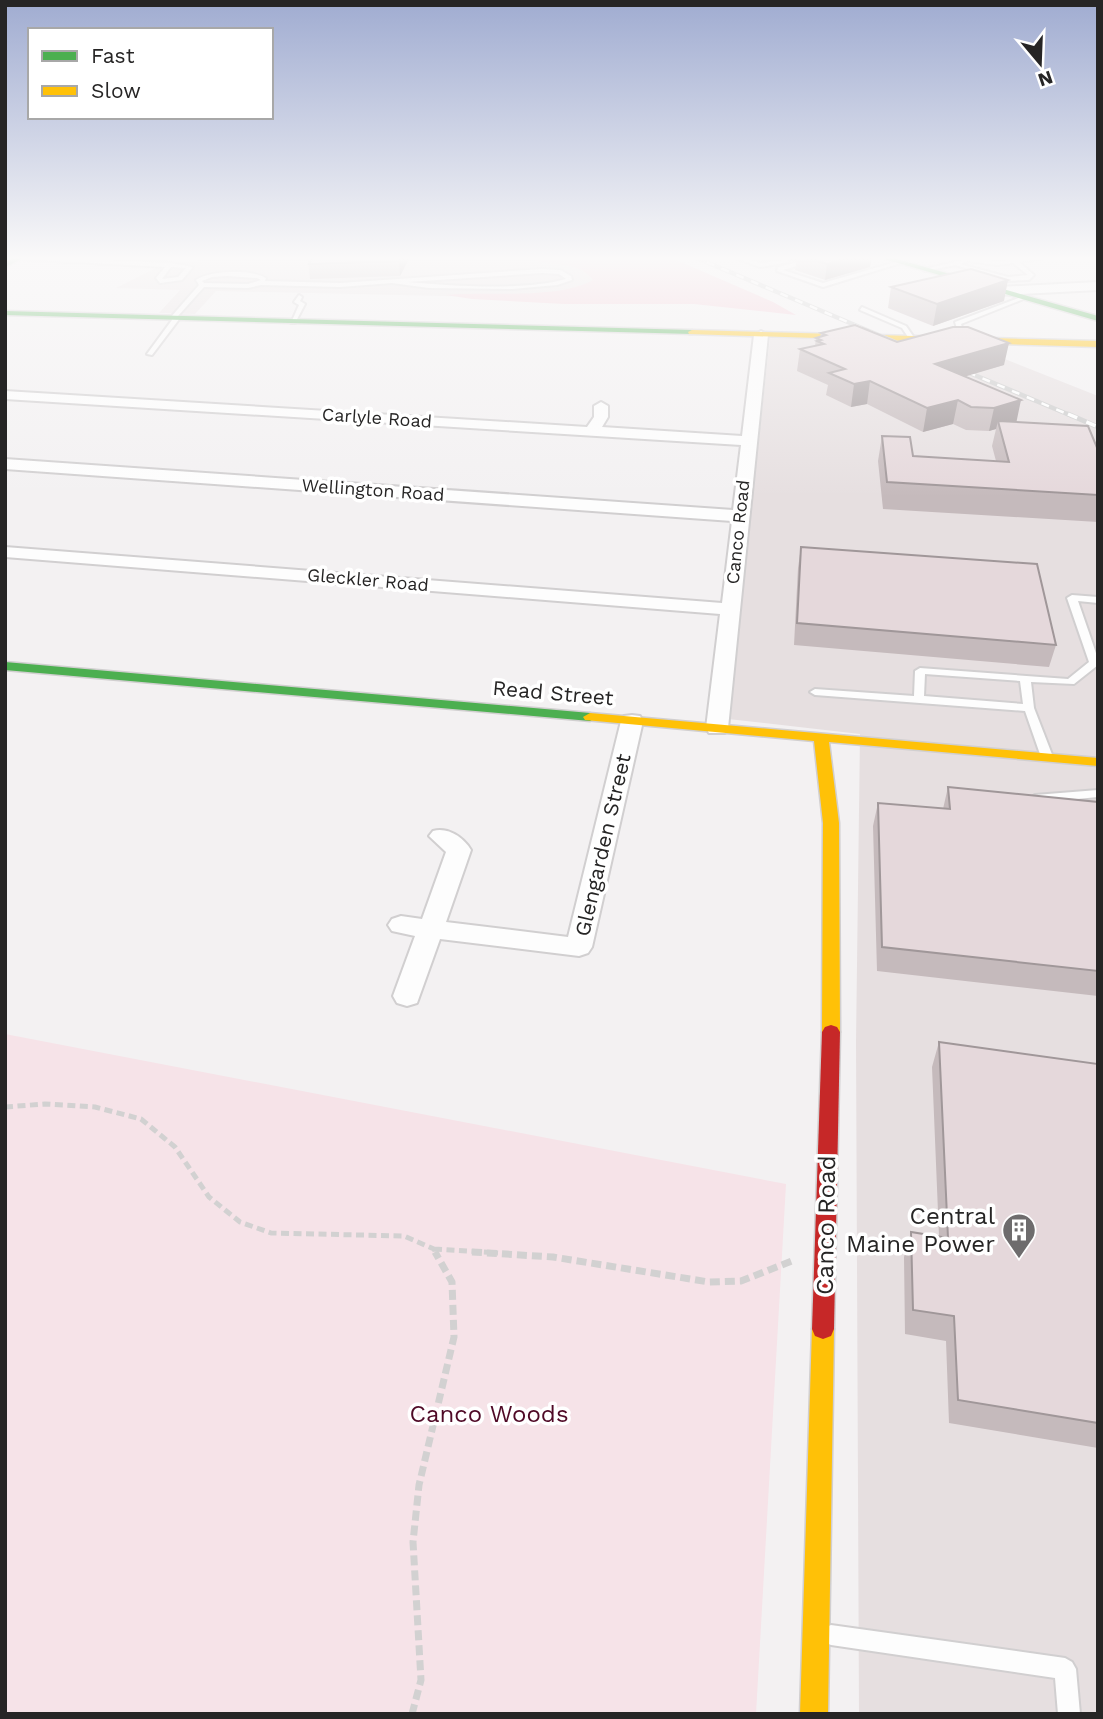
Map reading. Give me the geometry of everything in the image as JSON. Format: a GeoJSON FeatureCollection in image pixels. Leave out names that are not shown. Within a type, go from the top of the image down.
{"type":"FeatureCollection","features":[{"type":"Feature","properties":{"kind":"main road"},"geometry":{"type":"LineString","coordinates":[[807,336],[1098,344]]}},
{"type":"Feature","properties":{"kind":"main road","name":"Read Street"},"geometry":{"type":"LineString","coordinates":[[5,666],[1098,762]]}},
{"type":"Feature","properties":{"kind":"main road","name":"Canco Road"},"geometry":{"type":"LineString","coordinates":[[814,1714],[831,1030],[831,823],[821,737]]}},
{"type":"Feature","properties":{"kind":"street","name":"Canco Road"},"geometry":{"type":"LineString","coordinates":[[717,728],[761,336]]}},
{"type":"Feature","properties":{"kind":"street","name":"Carlyle Road"},"geometry":{"type":"LineString","coordinates":[[5,395],[748,441]]}},
{"type":"Feature","properties":{"kind":"street"},"geometry":{"type":"LineString","coordinates":[[592,431],[601,417],[601,406]]}},
{"type":"Feature","properties":{"kind":"street","name":"Wellington Road"},"geometry":{"type":"LineString","coordinates":[[5,464],[740,516]]}},
{"type":"Feature","properties":{"kind":"street","name":"Gleckler Road"},"geometry":{"type":"LineString","coordinates":[[5,552],[730,609]]}},
{"type":"Feature","properties":{"kind":"street","name":"Glengarden Street"},"geometry":{"type":"LineString","coordinates":[[431,929],[579,947],[632,721]]}},
{"type":"Feature","properties":{"kind":"street"},"geometry":{"type":"LineString","coordinates":[[407,996],[459,850],[441,836]]}},
{"type":"Feature","properties":{"kind":"street"},"geometry":{"type":"LineString","coordinates":[[401,925],[431,929]]}},
{"type":"Feature","properties":{"kind":"lane"},"geometry":{"type":"LineString","coordinates":[[150,354],[162,336]]}},
{"type":"Feature","properties":{"kind":"lane"},"geometry":{"type":"LineString","coordinates":[[961,336],[963,341]]}},
{"type":"Feature","properties":{"kind":"lane"},"geometry":{"type":"LineString","coordinates":[[919,699],[919,671],[1070,682],[1094,663],[1072,598],[1098,600]]}},
{"type":"Feature","properties":{"kind":"lane"},"geometry":{"type":"LineString","coordinates":[[1025,678],[1029,708],[1047,757]]}},
{"type":"Feature","properties":{"kind":"lane"},"geometry":{"type":"LineString","coordinates":[[815,692],[1029,708]]}},
{"type":"Feature","properties":{"kind":"lane"},"geometry":{"type":"LineString","coordinates":[[1027,799],[1098,793]]}},
{"type":"Feature","properties":{"kind":"lane"},"geometry":{"type":"LineString","coordinates":[[817,1633],[1065,1669],[1069,1714]]}},
{"type":"Feature","properties":{"kind":"path"},"geometry":{"type":"LineString","coordinates":[[5,1107],[45,1104],[95,1107],[141,1119],[175,1147],[209,1198],[240,1222],[271,1233],[404,1236],[434,1249],[553,1257],[709,1283],[741,1280],[825,1248]]}},
{"type":"Feature","properties":{"kind":"path"},"geometry":{"type":"LineString","coordinates":[[412,1714],[421,1680],[413,1542],[419,1485],[454,1337],[452,1282],[434,1249]]}},
{"type":"Feature","properties":{"kind":"shaded area"},"geometry":{"type":"Polygon","coordinates":[[[770,338],[967,344],[1098,396],[1098,1714],[859,1714],[856,1042],[860,734],[728,719],[770,338]]]}},
{"type":"Feature","properties":{"kind":"green space","name":"Canco Woods"},"geometry":{"type":"Polygon","coordinates":[[[5,1034],[786,1184],[756,1714],[5,1714],[5,1034]]]}},
{"type":"Feature","properties":{"kind":"building"},"geometry":{"type":"Polygon","coordinates":[[[883,336],[897,342],[919,336],[992,336],[1009,343],[935,364],[1021,400],[994,408],[971,407],[958,400],[927,408],[870,381],[854,384],[829,373],[845,369],[800,349],[824,344],[816,338],[883,336]]]}},
{"type":"Feature","properties":{"kind":"building"},"geometry":{"type":"Polygon","coordinates":[[[998,421],[1088,426],[1098,450],[1098,495],[887,482],[882,436],[910,437],[913,456],[1009,462],[998,421]]]}},
{"type":"Feature","properties":{"kind":"building"},"geometry":{"type":"Polygon","coordinates":[[[801,547],[1037,564],[1056,645],[797,623],[801,547]]]}},
{"type":"Feature","properties":{"kind":"building"},"geometry":{"type":"Polygon","coordinates":[[[948,787],[1098,802],[1098,971],[882,947],[878,803],[950,809],[948,787]]]}},
{"type":"Feature","properties":{"kind":"building","name":"Central Maine Power"},"geometry":{"type":"Polygon","coordinates":[[[939,1042],[1098,1064],[1098,1423],[958,1400],[954,1316],[913,1310],[911,1232],[948,1238],[939,1042]]]}},
{"type":"Feature","properties":{"kind":"railway"},"geometry":{"type":"LineString","coordinates":[[881,336],[895,342]]}},
{"type":"Feature","properties":{"kind":"railway"},"geometry":{"type":"LineString","coordinates":[[953,366],[1072,416]]}},
{"type":"Feature","properties":{"kind":"railway"},"geometry":{"type":"LineString","coordinates":[[1068,414],[1098,427]]}},
{"type":"Feature","properties":{"kind":"traffic: fast"},"geometry":{"type":"LineString","coordinates":[[5,666],[590,717]]}},
{"type":"Feature","properties":{"kind":"traffic: slow"},"geometry":{"type":"LineString","coordinates":[[835,336],[1098,344]]}},
{"type":"Feature","properties":{"kind":"traffic: slow"},"geometry":{"type":"LineString","coordinates":[[590,717],[1098,762]]}},
{"type":"Feature","properties":{"kind":"traffic: slow"},"geometry":{"type":"LineString","coordinates":[[821,737],[831,823],[831,1032]]}},
{"type":"Feature","properties":{"kind":"traffic: slow"},"geometry":{"type":"LineString","coordinates":[[814,1714],[823,1329]]}},
{"type":"Feature","properties":{"kind":"traffic: jam"},"geometry":{"type":"LineString","coordinates":[[823,1329],[831,1032]]}},
{"type":"Feature","properties":{"kind":"place","name":"Central Maine Power"},"geometry":{"type":"Point","coordinates":[1019,1260]}}]}
